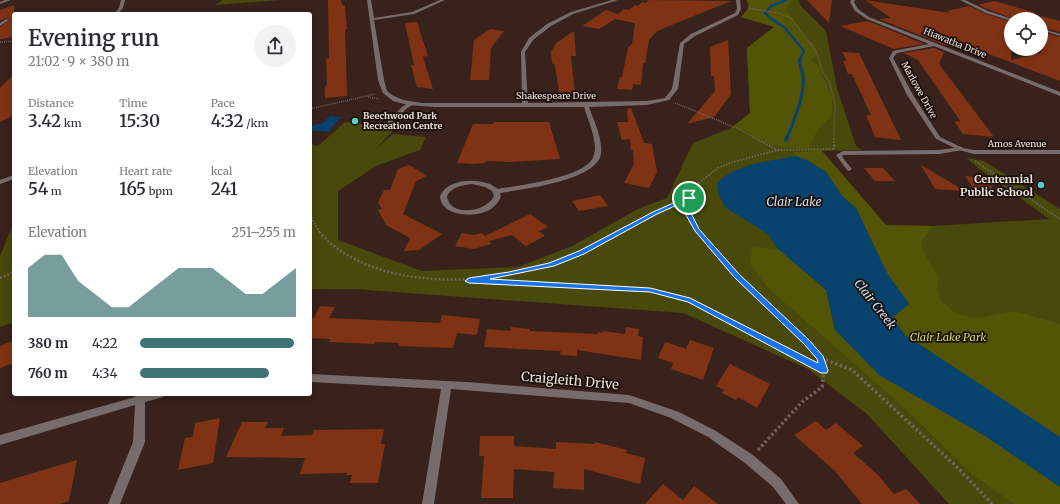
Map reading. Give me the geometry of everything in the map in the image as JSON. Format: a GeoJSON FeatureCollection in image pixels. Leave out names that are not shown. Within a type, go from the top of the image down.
{"type":"FeatureCollection","features":[{"type":"Feature","properties":{"kind":"street"},"geometry":{"type":"LineString","coordinates":[[0,3],[9,0]]}},
{"type":"Feature","properties":{"kind":"street"},"geometry":{"type":"LineString","coordinates":[[118,12],[121,8],[123,0]]}},
{"type":"Feature","properties":{"kind":"street"},"geometry":{"type":"LineString","coordinates":[[369,0],[373,19],[413,13],[443,0]]}},
{"type":"Feature","properties":{"kind":"street"},"geometry":{"type":"LineString","coordinates":[[525,105],[523,52],[531,38],[572,13],[616,0]]}},
{"type":"Feature","properties":{"kind":"street"},"geometry":{"type":"LineString","coordinates":[[738,0],[739,7]]}},
{"type":"Feature","properties":{"kind":"street","name":"Hiawatha Drive"},"geometry":{"type":"LineString","coordinates":[[854,0],[852,2],[856,10],[868,18],[1060,94]]}},
{"type":"Feature","properties":{"kind":"street"},"geometry":{"type":"LineString","coordinates":[[962,0],[987,12],[1004,18]]}},
{"type":"Feature","properties":{"kind":"street","name":"Shakespeare Drive"},"geometry":{"type":"LineString","coordinates":[[373,19],[381,80],[385,92],[395,99],[412,104],[435,105],[647,104],[667,99],[675,89],[682,44],[693,35],[737,14],[739,7]]}},
{"type":"Feature","properties":{"kind":"street"},"geometry":{"type":"LineString","coordinates":[[0,25],[7,20]]}},
{"type":"Feature","properties":{"kind":"street"},"geometry":{"type":"LineString","coordinates":[[1048,31],[1060,35]]}},
{"type":"Feature","properties":{"kind":"street","name":"Marlowe Drive"},"geometry":{"type":"LineString","coordinates":[[936,44],[895,52],[891,58],[910,95],[932,132],[938,138],[973,155]]}},
{"type":"Feature","properties":{"kind":"street"},"geometry":{"type":"LineString","coordinates":[[390,122],[404,108],[412,104]]}},
{"type":"Feature","properties":{"kind":"street"},"geometry":{"type":"LineString","coordinates":[[497,191],[498,197],[494,205],[476,212],[457,211],[449,208],[443,200],[448,190],[463,183],[481,183],[492,187],[497,191],[568,176],[587,168],[594,162],[598,153],[586,105]]}},
{"type":"Feature","properties":{"kind":"street"},"geometry":{"type":"LineString","coordinates":[[849,169],[839,155],[843,153],[938,152],[961,149]]}},
{"type":"Feature","properties":{"kind":"street","name":"Amos Avenue"},"geometry":{"type":"LineString","coordinates":[[973,155],[1060,152]]}},
{"type":"Feature","properties":{"kind":"street"},"geometry":{"type":"LineString","coordinates":[[0,182],[12,178]]}},
{"type":"Feature","properties":{"kind":"street","name":"Craigleith Drive"},"geometry":{"type":"LineString","coordinates":[[312,378],[447,385],[629,399],[675,415],[712,434],[749,459],[777,484],[793,504]]}},
{"type":"Feature","properties":{"kind":"street"},"geometry":{"type":"LineString","coordinates":[[428,504],[447,385]]}},
{"type":"Feature","properties":{"kind":"street"},"geometry":{"type":"LineString","coordinates":[[0,440],[139,396],[139,442],[114,504]]}},
{"type":"Feature","properties":{"kind":"path"},"geometry":{"type":"LineString","coordinates":[[739,7],[772,12],[791,18],[816,51],[824,73],[829,81],[835,104],[833,137],[834,149]]}},
{"type":"Feature","properties":{"kind":"path"},"geometry":{"type":"LineString","coordinates":[[0,42],[12,41]]}},
{"type":"Feature","properties":{"kind":"path"},"geometry":{"type":"LineString","coordinates":[[312,109],[375,94]]}},
{"type":"Feature","properties":{"kind":"path"},"geometry":{"type":"LineString","coordinates":[[365,97],[381,99]]}},
{"type":"Feature","properties":{"kind":"path"},"geometry":{"type":"LineString","coordinates":[[683,106],[739,129],[778,150],[733,162],[718,168],[700,182],[690,193],[689,215],[697,229],[715,252],[736,275],[807,342],[820,358],[824,370],[822,386],[802,402],[749,459]]}},
{"type":"Feature","properties":{"kind":"path"},"geometry":{"type":"LineString","coordinates":[[973,155],[978,165],[1060,219]]}},
{"type":"Feature","properties":{"kind":"path"},"geometry":{"type":"LineString","coordinates":[[469,281],[551,265],[581,252],[655,213],[689,198]]}},
{"type":"Feature","properties":{"kind":"path"},"geometry":{"type":"LineString","coordinates":[[312,222],[323,238],[359,262],[395,274],[424,279],[642,290],[690,300],[824,370]]}},
{"type":"Feature","properties":{"kind":"path"},"geometry":{"type":"LineString","coordinates":[[0,278],[12,273]]}},
{"type":"Feature","properties":{"kind":"path"},"geometry":{"type":"LineString","coordinates":[[820,358],[852,370],[958,468],[992,504]]}},
{"type":"Feature","properties":{"kind":"green space"},"geometry":{"type":"Polygon","coordinates":[[[223,0],[280,0],[215,5],[223,0]]]}},
{"type":"Feature","properties":{"kind":"green space","name":"Clair Lake Park"},"geometry":{"type":"Polygon","coordinates":[[[747,0],[799,0],[801,6],[826,31],[837,88],[856,146],[862,150],[822,151],[886,225],[933,226],[1049,219],[978,168],[967,158],[984,161],[1060,209],[1060,504],[949,504],[867,414],[808,369],[683,313],[354,289],[312,289],[312,144],[318,146],[345,122],[395,128],[376,149],[393,134],[426,137],[420,150],[376,166],[338,191],[338,240],[422,271],[518,267],[572,246],[638,209],[667,198],[693,143],[731,128],[750,113],[747,48],[774,27],[741,17],[749,8],[747,0]]]}},
{"type":"Feature","properties":{"kind":"green space"},"geometry":{"type":"Polygon","coordinates":[[[747,0],[793,0],[786,9],[805,38],[814,44],[817,54],[811,60],[818,66],[833,98],[832,115],[817,131],[809,148],[788,148],[768,144],[747,131],[731,128],[750,113],[747,48],[774,27],[741,17],[749,8],[747,0]]]}},
{"type":"Feature","properties":{"kind":"green space"},"geometry":{"type":"Polygon","coordinates":[[[822,151],[886,225],[933,226],[921,242],[925,254],[939,278],[937,289],[941,301],[957,314],[979,318],[1015,311],[1060,324],[1060,437],[905,335],[891,318],[909,304],[887,273],[856,208],[843,197],[826,172],[807,160],[796,156],[794,152],[822,151]]]}},
{"type":"Feature","properties":{"kind":"green space"},"geometry":{"type":"Polygon","coordinates":[[[12,226],[12,323],[0,327],[0,256],[12,226]]]}},
{"type":"Feature","properties":{"kind":"green space"},"geometry":{"type":"Polygon","coordinates":[[[752,247],[778,249],[826,290],[835,330],[1060,487],[1060,504],[1014,504],[972,474],[898,402],[768,288],[750,264],[752,247]]]}},
{"type":"Feature","properties":{"kind":"water"},"geometry":{"type":"Polygon","coordinates":[[[330,116],[341,117],[328,132],[312,130],[313,125],[323,123],[330,116]]]}},
{"type":"Feature","properties":{"kind":"water","name":"Clair Lake"},"geometry":{"type":"Polygon","coordinates":[[[796,156],[807,160],[826,172],[843,197],[856,208],[887,273],[909,304],[892,318],[905,335],[1060,437],[1060,487],[985,436],[879,375],[835,330],[826,290],[778,249],[768,234],[726,208],[719,196],[717,183],[725,177],[743,167],[796,156]]]}},
{"type":"Feature","properties":{"kind":"building"},"geometry":{"type":"Polygon","coordinates":[[[328,0],[341,0],[342,5],[345,6],[347,29],[345,29],[347,96],[325,98],[325,86],[327,85],[326,59],[329,58],[328,0]]]}},
{"type":"Feature","properties":{"kind":"building"},"geometry":{"type":"Polygon","coordinates":[[[649,0],[731,1],[657,31],[649,40],[645,63],[643,63],[641,85],[633,84],[632,90],[617,89],[620,77],[622,77],[628,48],[632,44],[635,23],[615,19],[599,29],[582,26],[606,10],[618,14],[624,9],[629,10],[635,5],[638,6],[642,2],[646,3],[649,0]]]}},
{"type":"Feature","properties":{"kind":"building"},"geometry":{"type":"Polygon","coordinates":[[[807,0],[832,0],[829,23],[807,0]]]}},
{"type":"Feature","properties":{"kind":"building"},"geometry":{"type":"Polygon","coordinates":[[[865,0],[950,13],[947,11],[969,6],[986,14],[1004,20],[1004,56],[1011,56],[1011,60],[1028,56],[1048,56],[1048,34],[1060,37],[1060,81],[949,39],[947,46],[879,19],[891,18],[865,0]]]}},
{"type":"Feature","properties":{"kind":"building"},"geometry":{"type":"Polygon","coordinates":[[[994,1],[1032,12],[1004,12],[1004,15],[978,5],[994,1]]]}},
{"type":"Feature","properties":{"kind":"building"},"geometry":{"type":"Polygon","coordinates":[[[14,5],[14,12],[12,12],[12,37],[0,39],[0,27],[10,20],[6,18],[0,21],[0,10],[14,5]]]}},
{"type":"Feature","properties":{"kind":"building"},"geometry":{"type":"Polygon","coordinates":[[[1048,18],[1060,21],[1060,32],[1048,29],[1048,18]]]}},
{"type":"Feature","properties":{"kind":"building"},"geometry":{"type":"Polygon","coordinates":[[[868,21],[924,44],[894,49],[840,26],[868,21]]]}},
{"type":"Feature","properties":{"kind":"building"},"geometry":{"type":"Polygon","coordinates":[[[417,22],[428,56],[423,57],[433,89],[417,87],[411,65],[414,65],[405,23],[417,22]]]}},
{"type":"Feature","properties":{"kind":"building"},"geometry":{"type":"Polygon","coordinates":[[[490,29],[504,31],[491,48],[489,80],[470,80],[474,40],[490,29]]]}},
{"type":"Feature","properties":{"kind":"building"},"geometry":{"type":"Polygon","coordinates":[[[574,31],[576,56],[571,56],[575,93],[559,93],[555,65],[552,63],[551,52],[556,43],[574,31]]]}},
{"type":"Feature","properties":{"kind":"building"},"geometry":{"type":"Polygon","coordinates":[[[728,40],[731,94],[714,117],[687,124],[715,91],[714,76],[711,76],[710,47],[728,40]]]}},
{"type":"Feature","properties":{"kind":"building"},"geometry":{"type":"Polygon","coordinates":[[[934,48],[944,52],[939,64],[994,137],[963,134],[954,121],[961,122],[918,60],[903,53],[934,48]]]}},
{"type":"Feature","properties":{"kind":"building"},"geometry":{"type":"Polygon","coordinates":[[[842,52],[859,53],[901,140],[875,137],[866,115],[871,115],[852,74],[848,74],[843,61],[847,61],[842,52]]]}},
{"type":"Feature","properties":{"kind":"building"},"geometry":{"type":"Polygon","coordinates":[[[12,76],[12,116],[0,122],[0,88],[12,76]]]}},
{"type":"Feature","properties":{"kind":"building"},"geometry":{"type":"Polygon","coordinates":[[[631,108],[644,143],[652,144],[657,172],[649,188],[624,183],[634,164],[633,150],[631,150],[630,139],[622,140],[617,122],[628,122],[627,109],[631,108]]]}},
{"type":"Feature","properties":{"kind":"building"},"geometry":{"type":"Polygon","coordinates":[[[493,122],[549,122],[560,159],[510,162],[486,161],[485,163],[474,164],[457,163],[473,124],[493,124],[493,122]]]}},
{"type":"Feature","properties":{"kind":"building"},"geometry":{"type":"Polygon","coordinates":[[[409,165],[427,176],[416,181],[403,214],[442,234],[419,250],[404,251],[410,238],[386,225],[378,210],[382,209],[378,203],[384,190],[390,190],[398,169],[409,165]]]}},
{"type":"Feature","properties":{"kind":"building"},"geometry":{"type":"Polygon","coordinates":[[[921,165],[965,191],[935,189],[921,165]]]}},
{"type":"Feature","properties":{"kind":"building"},"geometry":{"type":"Polygon","coordinates":[[[864,168],[883,168],[895,181],[875,181],[864,168]]]}},
{"type":"Feature","properties":{"kind":"building"},"geometry":{"type":"Polygon","coordinates":[[[965,176],[984,178],[997,193],[976,192],[965,176]]]}},
{"type":"Feature","properties":{"kind":"building"},"geometry":{"type":"Polygon","coordinates":[[[600,195],[608,206],[579,211],[572,201],[600,195]]]}},
{"type":"Feature","properties":{"kind":"building"},"geometry":{"type":"Polygon","coordinates":[[[530,214],[548,227],[539,231],[545,236],[526,246],[512,235],[489,241],[491,244],[474,249],[455,246],[462,233],[474,235],[482,233],[485,236],[530,214]]]}},
{"type":"Feature","properties":{"kind":"building"},"geometry":{"type":"Polygon","coordinates":[[[320,306],[335,307],[329,318],[440,323],[442,315],[480,319],[477,335],[457,333],[453,348],[398,346],[399,343],[375,342],[374,344],[329,342],[331,339],[312,338],[312,318],[314,318],[320,306]]]}},
{"type":"Feature","properties":{"kind":"building"},"geometry":{"type":"Polygon","coordinates":[[[511,327],[530,329],[530,331],[598,334],[598,332],[603,333],[603,331],[625,334],[626,327],[639,329],[638,336],[643,337],[641,360],[577,350],[577,356],[560,355],[561,351],[484,347],[487,329],[510,331],[511,327]]]}},
{"type":"Feature","properties":{"kind":"building"},"geometry":{"type":"Polygon","coordinates":[[[690,340],[714,348],[703,380],[671,369],[673,363],[658,358],[665,342],[686,349],[690,340]]]}},
{"type":"Feature","properties":{"kind":"building"},"geometry":{"type":"Polygon","coordinates":[[[12,341],[12,364],[0,368],[0,346],[12,341]]]}},
{"type":"Feature","properties":{"kind":"building"},"geometry":{"type":"Polygon","coordinates":[[[730,364],[770,384],[757,408],[738,397],[736,400],[722,393],[724,390],[716,386],[730,364]]]}},
{"type":"Feature","properties":{"kind":"building"},"geometry":{"type":"Polygon","coordinates":[[[220,418],[213,463],[178,470],[185,438],[193,437],[195,423],[220,418]]]}},
{"type":"Feature","properties":{"kind":"building"},"geometry":{"type":"Polygon","coordinates":[[[816,421],[826,430],[836,423],[863,446],[853,453],[876,473],[894,494],[906,489],[920,504],[862,504],[835,471],[794,435],[816,421]]]}},
{"type":"Feature","properties":{"kind":"building"},"geometry":{"type":"Polygon","coordinates":[[[242,422],[268,422],[265,428],[284,428],[281,436],[312,435],[314,430],[384,429],[381,444],[385,444],[378,483],[350,483],[352,475],[346,475],[347,473],[300,474],[305,458],[226,457],[242,422]]]}},
{"type":"Feature","properties":{"kind":"building"},"geometry":{"type":"Polygon","coordinates":[[[480,436],[514,436],[514,446],[556,449],[556,442],[595,444],[595,442],[627,450],[626,453],[645,458],[640,484],[584,469],[584,490],[553,488],[554,472],[514,469],[513,498],[481,498],[484,456],[479,456],[480,436]]]}},
{"type":"Feature","properties":{"kind":"building"},"geometry":{"type":"Polygon","coordinates":[[[77,460],[69,501],[59,504],[0,504],[0,483],[77,460]]]}},
{"type":"Feature","properties":{"kind":"building"},"geometry":{"type":"Polygon","coordinates":[[[663,484],[683,500],[694,486],[718,504],[645,504],[663,484]]]}},
{"type":"Feature","properties":{"kind":"waterway","name":"Clair Creek"},"geometry":{"type":"LineString","coordinates":[[786,0],[771,6],[765,13],[784,27],[804,51],[799,61]]}},
{"type":"Feature","properties":{"kind":"waterway","name":"Clair Creek"},"geometry":{"type":"LineString","coordinates":[[787,138],[802,91],[803,76],[800,60]]}},
{"type":"Feature","properties":{"kind":"place","name":"Beechwood Park Recreation Centre"},"geometry":{"type":"Point","coordinates":[355,121]}},
{"type":"Feature","properties":{"kind":"place","name":"Centennial Public School"},"geometry":{"type":"Point","coordinates":[1041,185]}},
{"type":"Feature","properties":{"kind":"route"},"geometry":{"type":"LineString","coordinates":[[689,198],[689,215],[697,229],[715,252],[757,296],[807,342],[820,358],[824,370],[690,300],[650,290],[469,281],[551,265],[581,252],[655,213],[689,198]]}}]}
